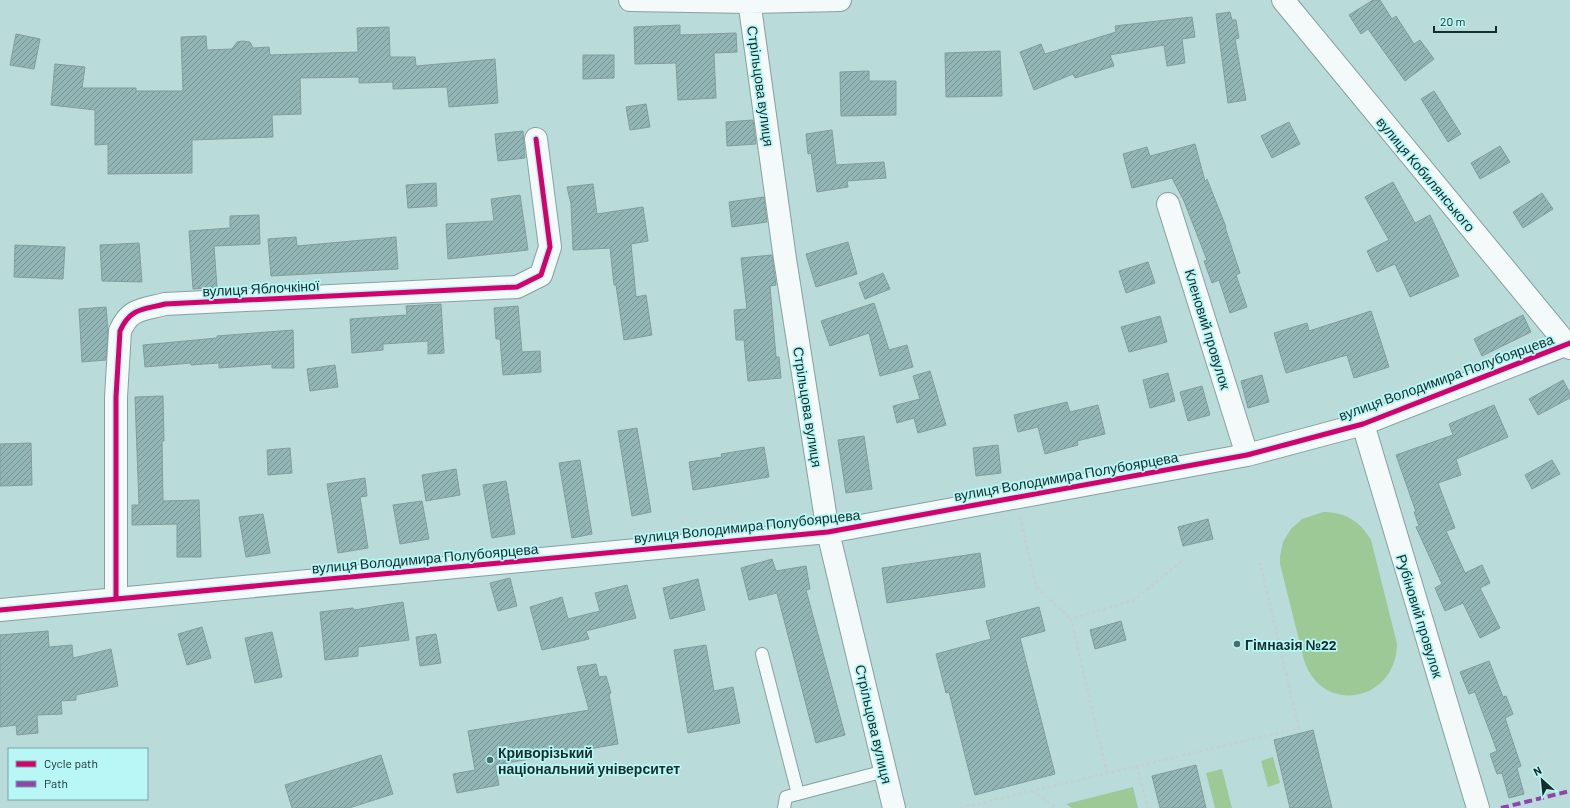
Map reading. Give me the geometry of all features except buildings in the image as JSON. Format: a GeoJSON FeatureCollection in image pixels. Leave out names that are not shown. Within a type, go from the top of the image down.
{"type":"FeatureCollection","features":[{"type":"Feature","properties":{"kind":"street"},"geometry":{"type":"LineString","coordinates":[[630,0],[840,0]]}},
{"type":"Feature","properties":{"kind":"street","name":"вулиця Кобилянського"},"geometry":{"type":"LineString","coordinates":[[1283,0],[1569,345]]}},
{"type":"Feature","properties":{"kind":"street","name":"Стрільцова вулиця"},"geometry":{"type":"LineString","coordinates":[[749,1],[785,259],[828,532],[894,808]]}},
{"type":"Feature","properties":{"kind":"street","name":"вулиця Яблочкіної"},"geometry":{"type":"LineString","coordinates":[[116,598],[116,397],[120,330],[124,321],[133,312],[165,304],[517,287],[541,275],[550,247],[536,139]]}},
{"type":"Feature","properties":{"kind":"street","name":"Кленовий провулок"},"geometry":{"type":"LineString","coordinates":[[1168,204],[1247,455]]}},
{"type":"Feature","properties":{"kind":"street","name":"вулиця Володимира Полубоярцева"},"geometry":{"type":"LineString","coordinates":[[0,610],[828,532],[1247,455],[1363,424],[1569,345]]}},
{"type":"Feature","properties":{"kind":"street","name":"Рубіновий провулок"},"geometry":{"type":"LineString","coordinates":[[1363,424],[1478,808]]}},
{"type":"Feature","properties":{"kind":"lane"},"geometry":{"type":"LineString","coordinates":[[762,654],[798,794]]}},
{"type":"Feature","properties":{"kind":"lane"},"geometry":{"type":"LineString","coordinates":[[784,808],[786,796],[885,771]]}},
{"type":"Feature","properties":{"kind":"path"},"geometry":{"type":"LineString","coordinates":[[1015,497],[1036,587],[1072,619],[1107,773]]}},
{"type":"Feature","properties":{"kind":"path"},"geometry":{"type":"LineString","coordinates":[[1072,619],[1134,600],[1182,561]]}},
{"type":"Feature","properties":{"kind":"path"},"geometry":{"type":"LineString","coordinates":[[960,808],[1299,728],[1260,563]]}},
{"type":"Feature","properties":{"kind":"path"},"geometry":{"type":"LineString","coordinates":[[1138,766],[1148,808]]}},
{"type":"Feature","properties":{"kind":"path"},"geometry":{"type":"LineString","coordinates":[[1032,791],[1056,808]]}},
{"type":"Feature","properties":{"kind":"green space"},"geometry":{"type":"Polygon","coordinates":[[[1323,512],[1331,512],[1351,519],[1367,533],[1371,540],[1397,644],[1393,664],[1385,679],[1372,689],[1357,695],[1341,695],[1326,689],[1313,678],[1304,660],[1280,564],[1283,542],[1291,529],[1302,519],[1323,512]]]}},
{"type":"Feature","properties":{"kind":"green space"},"geometry":{"type":"Polygon","coordinates":[[[1273,757],[1280,783],[1268,787],[1261,761],[1273,757]]]}},
{"type":"Feature","properties":{"kind":"green space"},"geometry":{"type":"Polygon","coordinates":[[[1222,769],[1232,808],[1215,808],[1206,773],[1222,769]]]}},
{"type":"Feature","properties":{"kind":"green space"},"geometry":{"type":"Polygon","coordinates":[[[1133,787],[1138,808],[1072,808],[1066,804],[1133,787]]]}},
{"type":"Feature","properties":{"kind":"marked path"},"geometry":{"type":"LineString","coordinates":[[1501,808],[1570,791]]}},
{"type":"Feature","properties":{"kind":"cycle path"},"geometry":{"type":"LineString","coordinates":[[116,598],[116,397],[120,331],[128,318],[143,309],[165,304],[517,287],[541,275],[550,247],[536,139]]}},
{"type":"Feature","properties":{"kind":"cycle path"},"geometry":{"type":"LineString","coordinates":[[0,610],[828,532],[1247,455],[1363,424],[1570,343]]}},
{"type":"Feature","properties":{"kind":"place","name":"Гімназія №22"},"geometry":{"type":"Point","coordinates":[1237,644]}},
{"type":"Feature","properties":{"kind":"place","name":"Криворізький національний університет"},"geometry":{"type":"Point","coordinates":[490,760]}}]}
